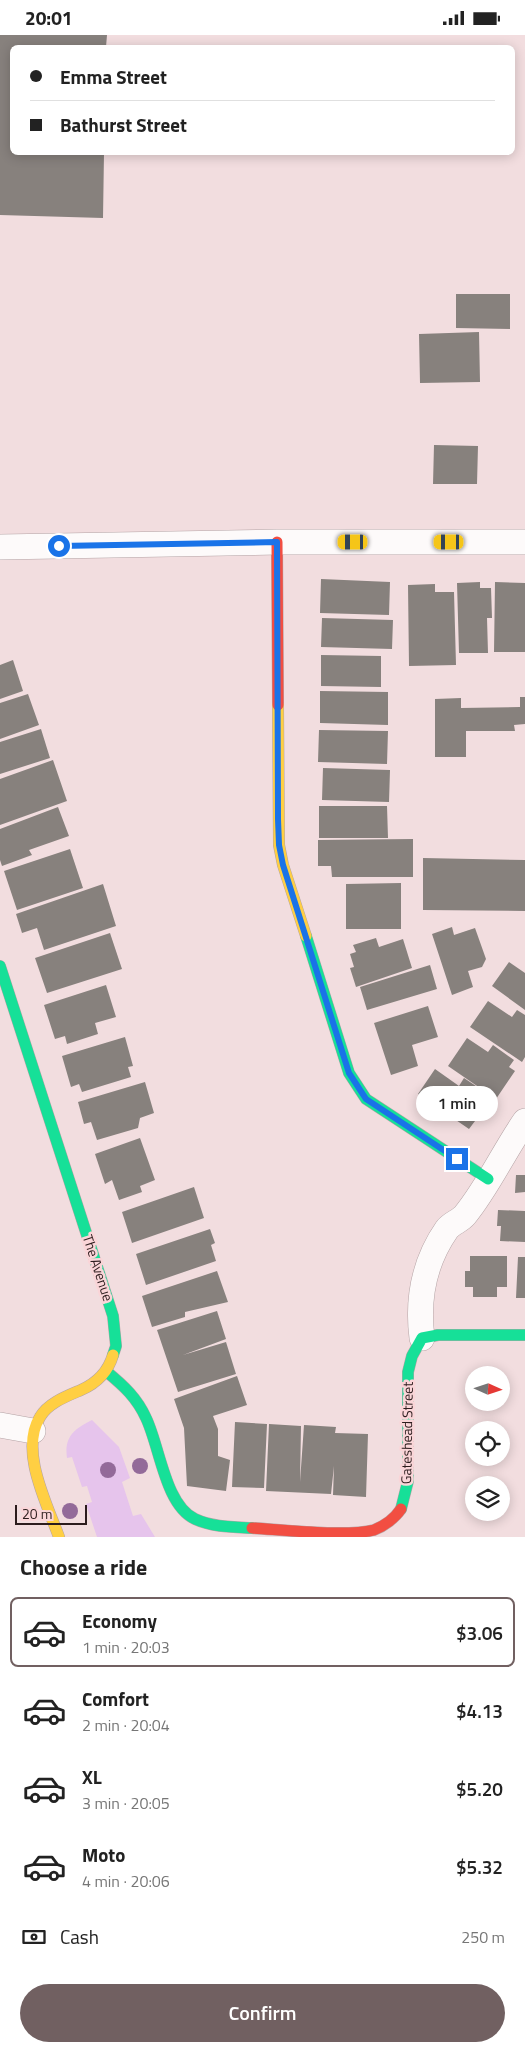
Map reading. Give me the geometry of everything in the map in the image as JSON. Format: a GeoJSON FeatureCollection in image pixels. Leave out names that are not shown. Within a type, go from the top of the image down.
{"type":"FeatureCollection","features":[{"type":"Feature","properties":{"kind":"street"},"geometry":{"type":"LineString","coordinates":[[0,547],[277,542],[525,542]]}},
{"type":"Feature","properties":{"kind":"street"},"geometry":{"type":"LineString","coordinates":[[277,542],[279,845],[283,865],[349,1073],[366,1099],[488,1179]]}},
{"type":"Feature","properties":{"kind":"street","name":"The Avenue"},"geometry":{"type":"LineString","coordinates":[[0,966],[113,1316],[118,1336],[117,1350],[108,1372]]}},
{"type":"Feature","properties":{"kind":"street"},"geometry":{"type":"LineString","coordinates":[[525,1121],[464,1216],[448,1227],[430,1259],[422,1288],[419,1313],[422,1338],[438,1335],[525,1335]]}},
{"type":"Feature","properties":{"kind":"street","name":"Gateshead Street"},"geometry":{"type":"LineString","coordinates":[[108,1372],[130,1391],[138,1402],[147,1419],[176,1504],[194,1519],[218,1526],[344,1534],[377,1534],[396,1517],[403,1507],[406,1495],[408,1372],[412,1355],[422,1338]]}},
{"type":"Feature","properties":{"kind":"street"},"geometry":{"type":"LineString","coordinates":[[58,1537],[35,1463],[33,1431],[45,1411],[98,1381],[108,1372]]}},
{"type":"Feature","properties":{"kind":"street"},"geometry":{"type":"LineString","coordinates":[[0,1425],[16,1426],[33,1431]]}},
{"type":"Feature","properties":{"kind":"shaded area"},"geometry":{"type":"Polygon","coordinates":[[[92,1420],[119,1447],[130,1478],[122,1482],[133,1516],[141,1514],[155,1537],[97,1537],[86,1504],[92,1502],[87,1486],[82,1487],[72,1457],[67,1458],[66,1451],[69,1439],[75,1430],[92,1420]]]}},
{"type":"Feature","properties":{"kind":"building"},"geometry":{"type":"Polygon","coordinates":[[[0,35],[107,35],[106,45],[10,45],[10,155],[104,155],[103,218],[0,215],[0,35]]]}},
{"type":"Feature","properties":{"kind":"building"},"geometry":{"type":"Polygon","coordinates":[[[456,294],[510,294],[510,329],[456,328],[456,294]]]}},
{"type":"Feature","properties":{"kind":"building"},"geometry":{"type":"Polygon","coordinates":[[[479,332],[480,382],[420,383],[419,334],[479,332]]]}},
{"type":"Feature","properties":{"kind":"building"},"geometry":{"type":"Polygon","coordinates":[[[434,445],[478,446],[477,484],[433,484],[434,445]]]}},
{"type":"Feature","properties":{"kind":"building"},"geometry":{"type":"Polygon","coordinates":[[[321,579],[390,582],[389,615],[320,613],[321,579]]]}},
{"type":"Feature","properties":{"kind":"building"},"geometry":{"type":"Polygon","coordinates":[[[480,582],[480,588],[491,588],[492,618],[487,618],[488,653],[459,653],[457,583],[480,582]]]}},
{"type":"Feature","properties":{"kind":"building"},"geometry":{"type":"Polygon","coordinates":[[[495,582],[525,583],[525,652],[494,652],[495,582]]]}},
{"type":"Feature","properties":{"kind":"building"},"geometry":{"type":"Polygon","coordinates":[[[435,584],[435,592],[454,592],[456,665],[409,666],[408,585],[435,584]]]}},
{"type":"Feature","properties":{"kind":"building"},"geometry":{"type":"Polygon","coordinates":[[[322,618],[393,620],[392,649],[321,647],[322,618]]]}},
{"type":"Feature","properties":{"kind":"building"},"geometry":{"type":"Polygon","coordinates":[[[321,655],[381,656],[381,687],[321,686],[321,655]]]}},
{"type":"Feature","properties":{"kind":"building"},"geometry":{"type":"Polygon","coordinates":[[[13,660],[23,691],[0,699],[0,665],[13,660]]]}},
{"type":"Feature","properties":{"kind":"building"},"geometry":{"type":"Polygon","coordinates":[[[320,691],[388,692],[388,725],[320,723],[320,691]]]}},
{"type":"Feature","properties":{"kind":"building"},"geometry":{"type":"Polygon","coordinates":[[[28,694],[39,725],[0,739],[0,703],[28,694]]]}},
{"type":"Feature","properties":{"kind":"building"},"geometry":{"type":"Polygon","coordinates":[[[520,697],[525,697],[525,724],[514,725],[515,731],[466,731],[466,757],[435,757],[435,699],[461,698],[461,708],[520,707],[520,697]]]}},
{"type":"Feature","properties":{"kind":"building"},"geometry":{"type":"Polygon","coordinates":[[[41,729],[50,758],[0,774],[0,742],[41,729]]]}},
{"type":"Feature","properties":{"kind":"building"},"geometry":{"type":"Polygon","coordinates":[[[319,730],[388,731],[387,764],[318,762],[319,730]]]}},
{"type":"Feature","properties":{"kind":"building"},"geometry":{"type":"Polygon","coordinates":[[[53,760],[67,801],[0,825],[0,779],[53,760]]]}},
{"type":"Feature","properties":{"kind":"building"},"geometry":{"type":"Polygon","coordinates":[[[323,768],[390,770],[389,802],[322,800],[323,768]]]}},
{"type":"Feature","properties":{"kind":"building"},"geometry":{"type":"Polygon","coordinates":[[[319,806],[387,806],[388,838],[319,838],[319,806]]]}},
{"type":"Feature","properties":{"kind":"building"},"geometry":{"type":"Polygon","coordinates":[[[58,807],[69,836],[29,850],[32,855],[2,866],[0,860],[0,829],[58,807]]]}},
{"type":"Feature","properties":{"kind":"building"},"geometry":{"type":"Polygon","coordinates":[[[413,839],[413,877],[332,877],[331,866],[318,866],[318,840],[413,839]]]}},
{"type":"Feature","properties":{"kind":"building"},"geometry":{"type":"Polygon","coordinates":[[[70,849],[83,888],[17,910],[4,871],[70,849]]]}},
{"type":"Feature","properties":{"kind":"building"},"geometry":{"type":"Polygon","coordinates":[[[423,858],[525,860],[525,911],[423,910],[423,858]]]}},
{"type":"Feature","properties":{"kind":"building"},"geometry":{"type":"Polygon","coordinates":[[[401,883],[401,929],[346,929],[346,884],[401,883]]]}},
{"type":"Feature","properties":{"kind":"building"},"geometry":{"type":"Polygon","coordinates":[[[103,884],[116,926],[44,950],[37,928],[22,933],[16,914],[103,884]]]}},
{"type":"Feature","properties":{"kind":"building"},"geometry":{"type":"Polygon","coordinates":[[[452,927],[454,935],[475,928],[486,959],[482,967],[468,971],[473,987],[452,995],[432,934],[452,927]]]}},
{"type":"Feature","properties":{"kind":"building"},"geometry":{"type":"Polygon","coordinates":[[[110,933],[122,969],[47,993],[35,958],[110,933]]]}},
{"type":"Feature","properties":{"kind":"building"},"geometry":{"type":"Polygon","coordinates":[[[376,938],[379,947],[403,939],[412,968],[356,987],[350,968],[354,967],[350,954],[356,952],[353,945],[376,938]]]}},
{"type":"Feature","properties":{"kind":"building"},"geometry":{"type":"Polygon","coordinates":[[[509,962],[525,973],[525,1010],[492,986],[509,962]]]}},
{"type":"Feature","properties":{"kind":"building"},"geometry":{"type":"Polygon","coordinates":[[[430,965],[437,989],[367,1010],[360,987],[430,965]]]}},
{"type":"Feature","properties":{"kind":"building"},"geometry":{"type":"Polygon","coordinates":[[[106,985],[116,1017],[95,1023],[98,1034],[67,1044],[65,1036],[55,1039],[44,1005],[106,985]]]}},
{"type":"Feature","properties":{"kind":"building"},"geometry":{"type":"Polygon","coordinates":[[[488,1001],[512,1017],[517,1010],[525,1015],[525,1057],[522,1062],[470,1027],[488,1001]]]}},
{"type":"Feature","properties":{"kind":"building"},"geometry":{"type":"Polygon","coordinates":[[[428,1006],[438,1037],[412,1045],[418,1066],[391,1075],[374,1023],[428,1006]]]}},
{"type":"Feature","properties":{"kind":"building"},"geometry":{"type":"Polygon","coordinates":[[[125,1037],[133,1066],[128,1067],[131,1077],[82,1092],[79,1084],[71,1087],[62,1056],[125,1037]]]}},
{"type":"Feature","properties":{"kind":"building"},"geometry":{"type":"Polygon","coordinates":[[[467,1038],[488,1052],[493,1045],[514,1060],[509,1067],[515,1071],[496,1099],[448,1066],[467,1038]]]}},
{"type":"Feature","properties":{"kind":"building"},"geometry":{"type":"Polygon","coordinates":[[[435,1069],[459,1086],[464,1078],[485,1092],[480,1099],[484,1102],[476,1114],[478,1117],[469,1129],[418,1094],[435,1069]]]}},
{"type":"Feature","properties":{"kind":"building"},"geometry":{"type":"Polygon","coordinates":[[[145,1082],[154,1113],[140,1118],[138,1128],[97,1140],[91,1122],[84,1124],[78,1102],[145,1082]]]}},
{"type":"Feature","properties":{"kind":"building"},"geometry":{"type":"Polygon","coordinates":[[[140,1138],[155,1180],[140,1186],[142,1192],[119,1200],[112,1180],[105,1184],[95,1154],[140,1138]]]}},
{"type":"Feature","properties":{"kind":"building"},"geometry":{"type":"Polygon","coordinates":[[[516,1175],[525,1175],[525,1192],[515,1193],[516,1175]]]}},
{"type":"Feature","properties":{"kind":"building"},"geometry":{"type":"Polygon","coordinates":[[[194,1187],[204,1218],[132,1243],[122,1212],[194,1187]]]}},
{"type":"Feature","properties":{"kind":"building"},"geometry":{"type":"Polygon","coordinates":[[[498,1210],[525,1211],[525,1242],[500,1241],[501,1226],[497,1226],[498,1210]]]}},
{"type":"Feature","properties":{"kind":"building"},"geometry":{"type":"Polygon","coordinates":[[[210,1229],[215,1243],[211,1245],[216,1261],[146,1285],[136,1254],[210,1229]]]}},
{"type":"Feature","properties":{"kind":"building"},"geometry":{"type":"Polygon","coordinates":[[[470,1256],[507,1256],[507,1287],[497,1287],[497,1297],[473,1297],[473,1287],[465,1287],[465,1271],[470,1271],[470,1256]]]}},
{"type":"Feature","properties":{"kind":"building"},"geometry":{"type":"Polygon","coordinates":[[[518,1257],[525,1257],[525,1298],[516,1298],[518,1257]]]}},
{"type":"Feature","properties":{"kind":"building"},"geometry":{"type":"Polygon","coordinates":[[[217,1271],[228,1302],[185,1312],[185,1317],[152,1327],[142,1296],[217,1271]]]}},
{"type":"Feature","properties":{"kind":"building"},"geometry":{"type":"Polygon","coordinates":[[[217,1311],[226,1339],[183,1355],[226,1342],[236,1374],[178,1392],[157,1330],[217,1311]]]}},
{"type":"Feature","properties":{"kind":"building"},"geometry":{"type":"Polygon","coordinates":[[[237,1376],[247,1405],[213,1416],[218,1429],[218,1456],[230,1460],[226,1491],[187,1486],[184,1428],[174,1399],[237,1376]]]}},
{"type":"Feature","properties":{"kind":"building"},"geometry":{"type":"Polygon","coordinates":[[[235,1422],[267,1424],[264,1488],[232,1487],[235,1422]]]}},
{"type":"Feature","properties":{"kind":"building"},"geometry":{"type":"Polygon","coordinates":[[[269,1424],[301,1426],[300,1482],[304,1425],[336,1427],[335,1433],[368,1434],[366,1497],[333,1495],[334,1466],[331,1494],[266,1491],[269,1424]]]}},
{"type":"Feature","properties":{"kind":"traffic: fast"},"geometry":{"type":"LineString","coordinates":[[306,936],[349,1073],[366,1099],[488,1179]]}},
{"type":"Feature","properties":{"kind":"traffic: fast"},"geometry":{"type":"LineString","coordinates":[[0,966],[113,1316],[116,1346],[113,1355]]}},
{"type":"Feature","properties":{"kind":"traffic: fast"},"geometry":{"type":"LineString","coordinates":[[401,1509],[408,1481],[408,1372],[412,1356],[422,1338],[438,1335],[525,1335]]}},
{"type":"Feature","properties":{"kind":"traffic: fast"},"geometry":{"type":"LineString","coordinates":[[107,1372],[130,1393],[146,1418],[170,1489],[185,1512],[195,1519],[208,1524],[252,1528]]}},
{"type":"Feature","properties":{"kind":"traffic: slow"},"geometry":{"type":"LineString","coordinates":[[278,705],[279,845],[283,865],[306,936]]}},
{"type":"Feature","properties":{"kind":"traffic: slow"},"geometry":{"type":"LineString","coordinates":[[59,1537],[37,1477],[32,1445],[34,1430],[43,1412],[48,1408],[97,1380],[108,1367],[113,1355]]}},
{"type":"Feature","properties":{"kind":"traffic: jam"},"geometry":{"type":"LineString","coordinates":[[277,542],[278,705]]}},
{"type":"Feature","properties":{"kind":"traffic: jam"},"geometry":{"type":"LineString","coordinates":[[252,1528],[314,1532],[362,1532],[374,1530],[382,1526],[401,1509]]}},
{"type":"Feature","properties":{"kind":"route"},"geometry":{"type":"LineString","coordinates":[[59,546],[277,542],[278,819],[279,845],[283,865],[349,1073],[358,1089],[366,1099],[457,1159]]}}]}
